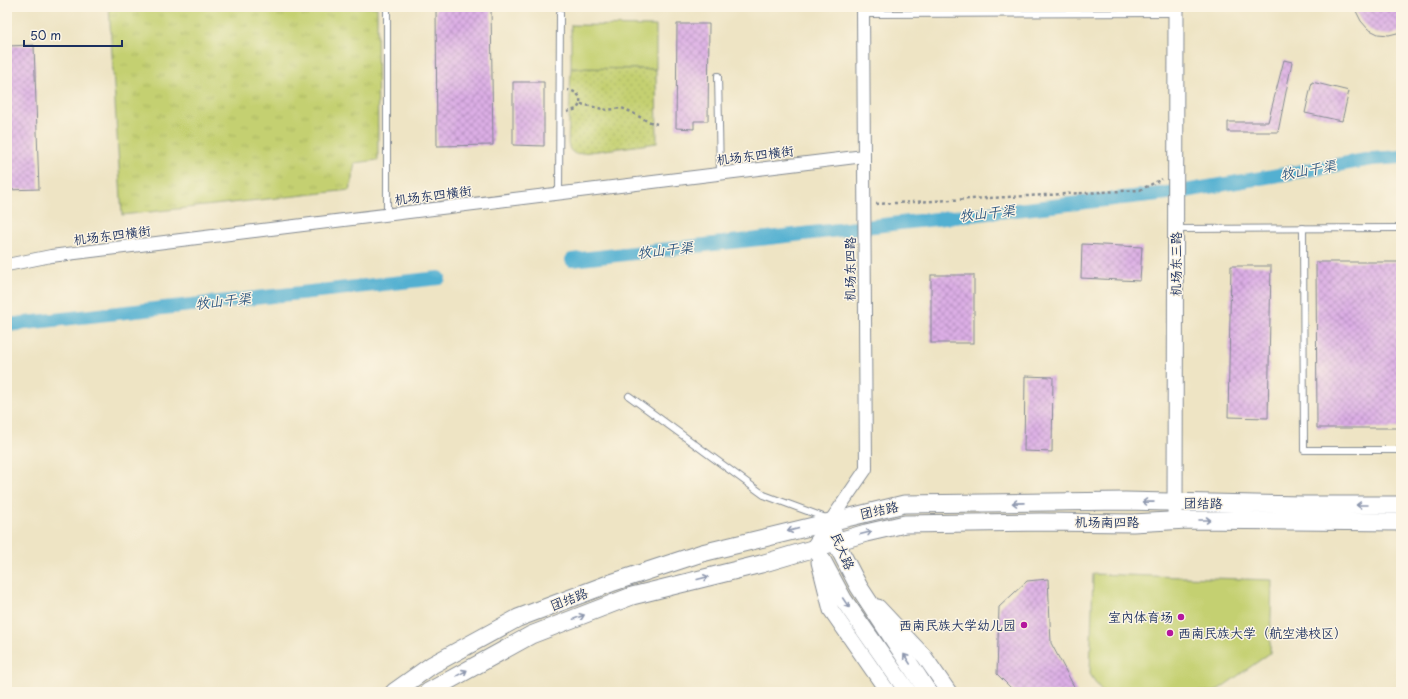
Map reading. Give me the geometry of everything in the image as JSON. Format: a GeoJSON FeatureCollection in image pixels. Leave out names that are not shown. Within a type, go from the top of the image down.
{"type":"FeatureCollection","features":[{"type":"Feature","properties":{"kind":"main road","name":"团结路"},"geometry":{"type":"LineString","coordinates":[[394,692],[432,665],[518,618],[611,583],[702,553],[831,520],[904,504],[1175,502],[1401,505]]}},
{"type":"Feature","properties":{"kind":"main road","name":"民大路"},"geometry":{"type":"LineString","coordinates":[[831,520],[836,541],[859,587],[928,692]]}},
{"type":"Feature","properties":{"kind":"main road","name":"民大路"},"geometry":{"type":"LineString","coordinates":[[831,520],[815,547],[843,599],[908,692]]}},
{"type":"Feature","properties":{"kind":"main road","name":"机场南四路"},"geometry":{"type":"LineString","coordinates":[[815,547],[905,524],[1041,522],[1133,523],[1175,521],[1401,522]]}},
{"type":"Feature","properties":{"kind":"main road","name":"团结路"},"geometry":{"type":"LineString","coordinates":[[428,692],[530,635],[625,599],[761,564],[815,547]]}},
{"type":"Feature","properties":{"kind":"street","name":"机场东三路"},"geometry":{"type":"LineString","coordinates":[[1175,521],[1176,10]]}},
{"type":"Feature","properties":{"kind":"street","name":"机场东四路"},"geometry":{"type":"LineString","coordinates":[[831,520],[866,469],[863,11]]}},
{"type":"Feature","properties":{"kind":"street","name":"机场东四横街"},"geometry":{"type":"LineString","coordinates":[[7,265],[51,256],[864,156]]}},
{"type":"Feature","properties":{"kind":"street"},"geometry":{"type":"LineString","coordinates":[[815,547],[831,610],[888,692]]}},
{"type":"Feature","properties":{"kind":"street"},"geometry":{"type":"LineString","coordinates":[[859,587],[924,656],[949,692]]}},
{"type":"Feature","properties":{"kind":"lane"},"geometry":{"type":"LineString","coordinates":[[387,7],[387,215]]}},
{"type":"Feature","properties":{"kind":"lane"},"geometry":{"type":"LineString","coordinates":[[863,11],[1176,10]]}},
{"type":"Feature","properties":{"kind":"lane"},"geometry":{"type":"LineString","coordinates":[[559,194],[560,13]]}},
{"type":"Feature","properties":{"kind":"lane"},"geometry":{"type":"LineString","coordinates":[[718,76],[720,173]]}},
{"type":"Feature","properties":{"kind":"lane"},"geometry":{"type":"LineString","coordinates":[[1303,228],[1304,450],[1401,450]]}},
{"type":"Feature","properties":{"kind":"lane"},"geometry":{"type":"LineString","coordinates":[[1176,229],[1401,228]]}},
{"type":"Feature","properties":{"kind":"lane"},"geometry":{"type":"LineString","coordinates":[[629,396],[764,495],[831,520]]}},
{"type":"Feature","properties":{"kind":"path"},"geometry":{"type":"LineString","coordinates":[[559,112],[572,111],[577,109],[581,104],[580,97],[576,92],[560,89]]}},
{"type":"Feature","properties":{"kind":"path"},"geometry":{"type":"LineString","coordinates":[[581,104],[607,110],[622,108],[646,122],[657,124]]}},
{"type":"Feature","properties":{"kind":"path"},"geometry":{"type":"LineString","coordinates":[[864,206],[1140,190],[1175,172]]}},
{"type":"Feature","properties":{"kind":"green space"},"geometry":{"type":"Polygon","coordinates":[[[109,7],[377,7],[378,160],[355,163],[350,190],[122,215],[109,7]]]}},
{"type":"Feature","properties":{"kind":"green space"},"geometry":{"type":"Polygon","coordinates":[[[571,25],[656,26],[656,69],[571,68],[571,25]]]}},
{"type":"Feature","properties":{"kind":"green space"},"geometry":{"type":"Polygon","coordinates":[[[571,68],[656,69],[657,143],[575,154],[570,150],[568,144],[571,68]]]}},
{"type":"Feature","properties":{"kind":"green space","name":"室内体育场"},"geometry":{"type":"Polygon","coordinates":[[[1093,574],[1272,580],[1270,653],[1215,692],[1102,692],[1090,674],[1093,574]]]}},
{"type":"Feature","properties":{"kind":"building"},"geometry":{"type":"Polygon","coordinates":[[[436,7],[491,7],[493,145],[437,146],[436,7]]]}},
{"type":"Feature","properties":{"kind":"building"},"geometry":{"type":"Polygon","coordinates":[[[1354,7],[1401,7],[1401,32],[1389,35],[1378,34],[1368,29],[1361,21],[1354,7]]]}},
{"type":"Feature","properties":{"kind":"building"},"geometry":{"type":"Polygon","coordinates":[[[677,24],[709,24],[708,121],[694,121],[694,129],[676,128],[677,24]]]}},
{"type":"Feature","properties":{"kind":"building"},"geometry":{"type":"Polygon","coordinates":[[[34,45],[39,189],[7,190],[7,46],[34,45]]]}},
{"type":"Feature","properties":{"kind":"building"},"geometry":{"type":"Polygon","coordinates":[[[1284,60],[1292,62],[1278,132],[1228,132],[1228,122],[1268,122],[1284,60]]]}},
{"type":"Feature","properties":{"kind":"building"},"geometry":{"type":"Polygon","coordinates":[[[513,82],[544,82],[544,146],[513,145],[513,82]]]}},
{"type":"Feature","properties":{"kind":"building"},"geometry":{"type":"Polygon","coordinates":[[[1312,82],[1349,91],[1342,121],[1305,113],[1312,82]]]}},
{"type":"Feature","properties":{"kind":"building"},"geometry":{"type":"Polygon","coordinates":[[[1082,244],[1142,247],[1140,281],[1081,278],[1082,244]]]}},
{"type":"Feature","properties":{"kind":"building"},"geometry":{"type":"Polygon","coordinates":[[[1316,262],[1401,262],[1401,428],[1317,428],[1316,262]]]}},
{"type":"Feature","properties":{"kind":"building"},"geometry":{"type":"Polygon","coordinates":[[[1231,266],[1271,266],[1268,418],[1228,417],[1231,266]]]}},
{"type":"Feature","properties":{"kind":"building"},"geometry":{"type":"Polygon","coordinates":[[[931,275],[974,275],[974,343],[931,343],[931,275]]]}},
{"type":"Feature","properties":{"kind":"building"},"geometry":{"type":"Polygon","coordinates":[[[1025,376],[1053,377],[1052,452],[1024,451],[1025,376]]]}},
{"type":"Feature","properties":{"kind":"building","name":"西南民族大学幼儿园"},"geometry":{"type":"Polygon","coordinates":[[[1048,579],[1051,643],[1077,692],[1015,692],[997,674],[999,607],[1027,581],[1048,579]]]}},
{"type":"Feature","properties":{"kind":"waterway","name":"牧山干渠"},"geometry":{"type":"LineString","coordinates":[[572,260],[1185,191],[1372,159],[1401,157]]}},
{"type":"Feature","properties":{"kind":"waterway","name":"牧山干渠"},"geometry":{"type":"LineString","coordinates":[[7,325],[439,278]]}},
{"type":"Feature","properties":{"kind":"place","name":"室内体育场"},"geometry":{"type":"Point","coordinates":[1181,617]}},
{"type":"Feature","properties":{"kind":"place","name":"西南民族大学幼儿园"},"geometry":{"type":"Point","coordinates":[1024,625]}},
{"type":"Feature","properties":{"kind":"place","name":"西南民族大学（航空港校区）"},"geometry":{"type":"Point","coordinates":[1170,633]}}]}
